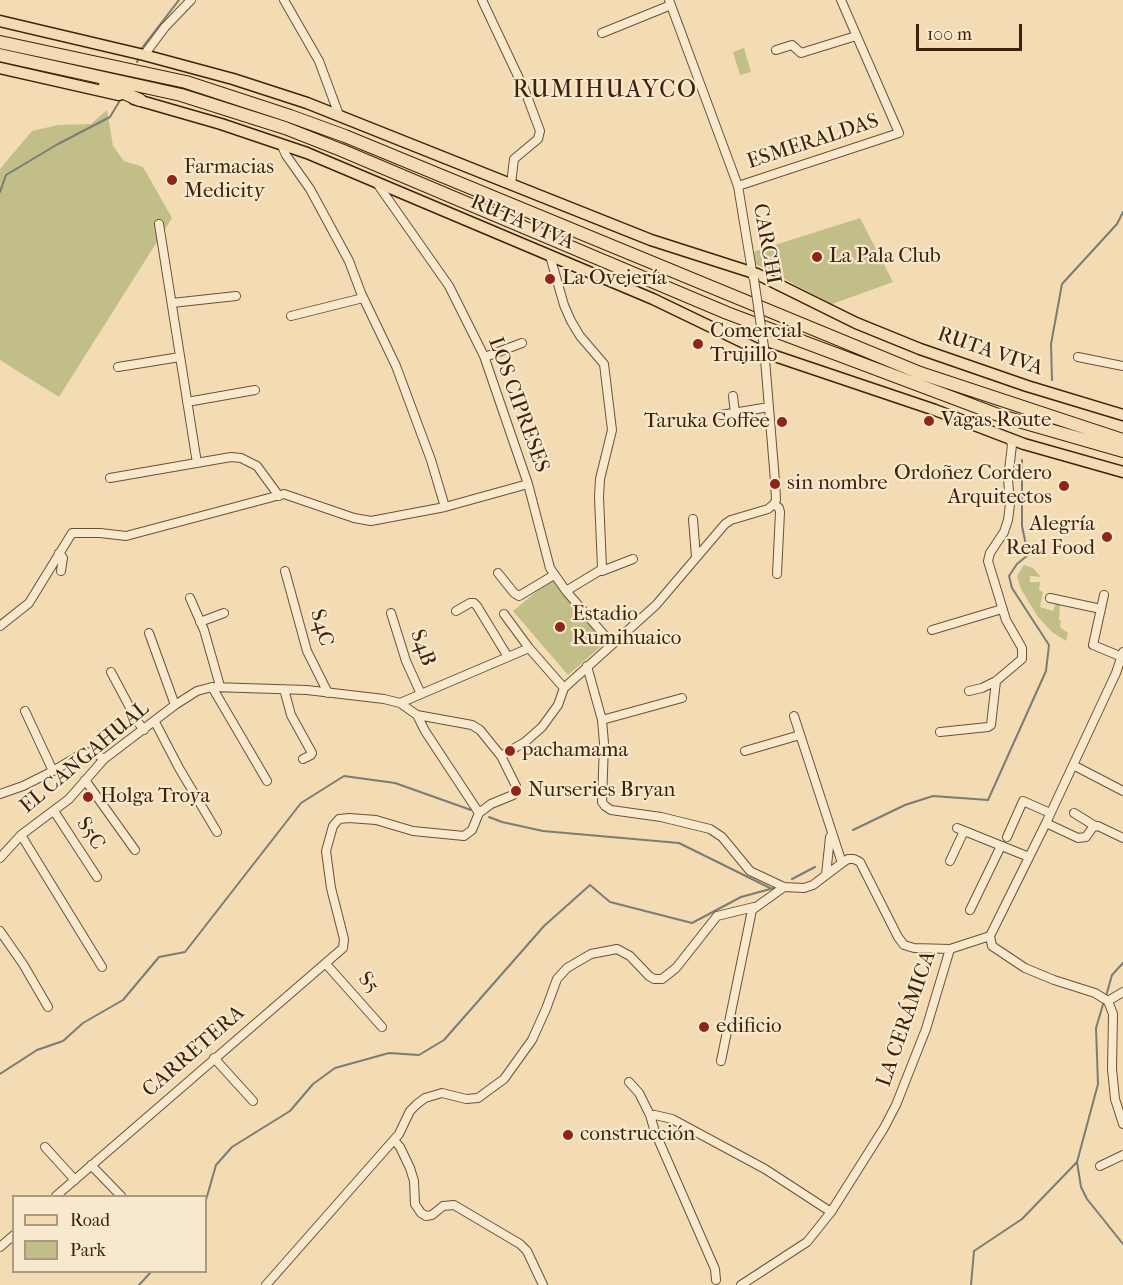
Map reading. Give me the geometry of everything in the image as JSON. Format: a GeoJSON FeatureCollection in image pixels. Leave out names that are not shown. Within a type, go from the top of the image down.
{"type":"FeatureCollection","features":[{"type":"Feature","properties":{"kind":"highway","name":"RUTA VIVA"},"geometry":{"type":"LineString","coordinates":[[0,42],[186,82],[290,116],[920,373],[1123,440]]}},
{"type":"Feature","properties":{"kind":"highway","name":"RUTA VIVA"},"geometry":{"type":"LineString","coordinates":[[0,55],[181,95],[285,128],[352,154],[728,313],[1001,416],[1123,451]]}},
{"type":"Feature","properties":{"kind":"highway"},"geometry":{"type":"LineString","coordinates":[[62,69],[140,100]]}},
{"type":"Feature","properties":{"kind":"main road","name":"RUTA VIVA"},"geometry":{"type":"LineString","coordinates":[[0,21],[233,79],[339,115],[651,240],[752,275],[856,323],[920,349],[1027,386],[1123,415]]}},
{"type":"Feature","properties":{"kind":"main road","name":"RUTA VIVA"},"geometry":{"type":"LineString","coordinates":[[0,68],[140,100],[281,144],[653,299],[763,350],[935,410],[1024,444],[1123,472]]}},
{"type":"Feature","properties":{"kind":"street"},"geometry":{"type":"LineString","coordinates":[[144,55],[165,27],[191,0]]}},
{"type":"Feature","properties":{"kind":"street"},"geometry":{"type":"LineString","coordinates":[[284,0],[319,61],[339,115]]}},
{"type":"Feature","properties":{"kind":"street"},"geometry":{"type":"LineString","coordinates":[[482,0],[525,91],[540,131],[538,139],[514,159],[511,184]]}},
{"type":"Feature","properties":{"kind":"street"},"geometry":{"type":"LineString","coordinates":[[776,50],[792,45],[801,53],[856,36],[841,0]]}},
{"type":"Feature","properties":{"kind":"street"},"geometry":{"type":"LineString","coordinates":[[602,33],[670,2]]}},
{"type":"Feature","properties":{"kind":"street","name":"CARCHI"},"geometry":{"type":"LineString","coordinates":[[670,2],[738,186],[763,350],[776,492],[774,504],[780,512],[777,574]]}},
{"type":"Feature","properties":{"kind":"street","name":"ESMERALDAS"},"geometry":{"type":"LineString","coordinates":[[738,186],[899,133],[856,36]]}},
{"type":"Feature","properties":{"kind":"street"},"geometry":{"type":"LineString","coordinates":[[281,144],[310,189],[349,261],[363,298],[396,366],[431,460],[445,507]]}},
{"type":"Feature","properties":{"kind":"street","name":"LOS CIPRESES"},"geometry":{"type":"LineString","coordinates":[[375,182],[449,286],[485,357],[528,484],[550,568],[566,591],[612,644]]}},
{"type":"Feature","properties":{"kind":"street"},"geometry":{"type":"LineString","coordinates":[[159,224],[197,464]]}},
{"type":"Feature","properties":{"kind":"street"},"geometry":{"type":"LineString","coordinates":[[550,256],[571,321],[580,336],[604,364],[612,430],[600,479],[601,569],[566,591]]}},
{"type":"Feature","properties":{"kind":"street"},"geometry":{"type":"LineString","coordinates":[[172,303],[236,296]]}},
{"type":"Feature","properties":{"kind":"street"},"geometry":{"type":"LineString","coordinates":[[291,316],[363,298]]}},
{"type":"Feature","properties":{"kind":"street"},"geometry":{"type":"LineString","coordinates":[[485,357],[522,343]]}},
{"type":"Feature","properties":{"kind":"street"},"geometry":{"type":"LineString","coordinates":[[118,367],[180,357]]}},
{"type":"Feature","properties":{"kind":"street"},"geometry":{"type":"LineString","coordinates":[[1078,357],[1123,366]]}},
{"type":"Feature","properties":{"kind":"street"},"geometry":{"type":"LineString","coordinates":[[187,402],[255,390]]}},
{"type":"Feature","properties":{"kind":"street"},"geometry":{"type":"LineString","coordinates":[[733,396],[735,413]]}},
{"type":"Feature","properties":{"kind":"street"},"geometry":{"type":"LineString","coordinates":[[721,415],[769,407]]}},
{"type":"Feature","properties":{"kind":"street"},"geometry":{"type":"LineString","coordinates":[[969,691],[996,681],[1022,659],[1022,648],[1002,609],[988,561],[1004,532],[1008,519],[1010,504],[1008,479],[1012,444],[1010,439]]}},
{"type":"Feature","properties":{"kind":"street"},"geometry":{"type":"LineString","coordinates":[[1011,457],[1024,444]]}},
{"type":"Feature","properties":{"kind":"street"},"geometry":{"type":"LineString","coordinates":[[110,478],[241,458],[257,466],[279,496]]}},
{"type":"Feature","properties":{"kind":"street"},"geometry":{"type":"LineString","coordinates":[[0,626],[29,603],[72,533],[126,536],[284,494],[354,518],[371,521],[445,507],[528,484]]}},
{"type":"Feature","properties":{"kind":"street"},"geometry":{"type":"LineString","coordinates":[[501,756],[525,742],[542,727],[558,705],[564,688],[656,604],[725,524],[731,520],[768,509],[774,504]]}},
{"type":"Feature","properties":{"kind":"street"},"geometry":{"type":"LineString","coordinates":[[693,519],[696,557]]}},
{"type":"Feature","properties":{"kind":"street"},"geometry":{"type":"LineString","coordinates":[[59,553],[63,558],[61,571]]}},
{"type":"Feature","properties":{"kind":"street"},"geometry":{"type":"LineString","coordinates":[[601,569],[602,571],[633,559]]}},
{"type":"Feature","properties":{"kind":"street","name":"S4C"},"geometry":{"type":"LineString","coordinates":[[285,571],[307,651],[328,693]]}},
{"type":"Feature","properties":{"kind":"street"},"geometry":{"type":"LineString","coordinates":[[498,573],[519,596],[554,575]]}},
{"type":"Feature","properties":{"kind":"street"},"geometry":{"type":"LineString","coordinates":[[1104,595],[1093,645],[1122,659],[1046,823],[990,936],[992,946],[1025,968],[1095,993],[1108,1001],[1113,1014],[1112,1069],[1115,1099],[1123,1124]]}},
{"type":"Feature","properties":{"kind":"street"},"geometry":{"type":"LineString","coordinates":[[1050,597],[1101,609]]}},
{"type":"Feature","properties":{"kind":"street"},"geometry":{"type":"LineString","coordinates":[[190,598],[200,622],[216,687],[267,782]]}},
{"type":"Feature","properties":{"kind":"street"},"geometry":{"type":"LineString","coordinates":[[456,610],[474,603],[508,657]]}},
{"type":"Feature","properties":{"kind":"street"},"geometry":{"type":"LineString","coordinates":[[932,630],[1002,609]]}},
{"type":"Feature","properties":{"kind":"street"},"geometry":{"type":"LineString","coordinates":[[200,622],[224,613]]}},
{"type":"Feature","properties":{"kind":"street","name":"S4B"},"geometry":{"type":"LineString","coordinates":[[391,613],[406,662],[421,694]]}},
{"type":"Feature","properties":{"kind":"street"},"geometry":{"type":"LineString","coordinates":[[504,615],[564,688]]}},
{"type":"Feature","properties":{"kind":"street"},"geometry":{"type":"LineString","coordinates":[[149,633],[175,705]]}},
{"type":"Feature","properties":{"kind":"street"},"geometry":{"type":"LineString","coordinates":[[399,703],[529,648]]}},
{"type":"Feature","properties":{"kind":"street"},"geometry":{"type":"LineString","coordinates":[[587,666],[602,720],[604,743],[602,801],[605,806],[612,810],[661,817],[710,828],[722,837],[750,871],[784,887],[804,888],[813,885],[848,859],[860,862],[904,945],[914,948],[950,949]]}},
{"type":"Feature","properties":{"kind":"street"},"geometry":{"type":"LineString","coordinates":[[111,672],[144,730]]}},
{"type":"Feature","properties":{"kind":"street"},"geometry":{"type":"LineString","coordinates":[[940,732],[991,725],[996,681]]}},
{"type":"Feature","properties":{"kind":"street","name":"EL CANGAHUAL"},"geometry":{"type":"LineString","coordinates":[[0,858],[21,835],[54,812],[104,759],[175,705],[197,691],[216,687],[284,688],[384,699],[399,703],[417,715],[472,725],[480,730],[501,756],[514,781],[516,790],[506,799],[491,804],[479,813]]}},
{"type":"Feature","properties":{"kind":"street"},"geometry":{"type":"LineString","coordinates":[[284,688],[291,715],[312,753],[303,759]]}},
{"type":"Feature","properties":{"kind":"street"},"geometry":{"type":"LineString","coordinates":[[602,720],[682,698]]}},
{"type":"Feature","properties":{"kind":"street"},"geometry":{"type":"LineString","coordinates":[[25,711],[53,771]]}},
{"type":"Feature","properties":{"kind":"street"},"geometry":{"type":"LineString","coordinates":[[417,715],[479,813]]}},
{"type":"Feature","properties":{"kind":"street"},"geometry":{"type":"LineString","coordinates":[[794,716],[842,863]]}},
{"type":"Feature","properties":{"kind":"street"},"geometry":{"type":"LineString","coordinates":[[155,722],[179,768],[218,832]]}},
{"type":"Feature","properties":{"kind":"street"},"geometry":{"type":"LineString","coordinates":[[745,751],[800,735]]}},
{"type":"Feature","properties":{"kind":"street"},"geometry":{"type":"LineString","coordinates":[[0,794],[23,786],[83,753],[94,752],[104,759]]}},
{"type":"Feature","properties":{"kind":"street"},"geometry":{"type":"LineString","coordinates":[[1073,765],[1123,791]]}},
{"type":"Feature","properties":{"kind":"street"},"geometry":{"type":"LineString","coordinates":[[85,780],[135,850]]}},
{"type":"Feature","properties":{"kind":"street"},"geometry":{"type":"LineString","coordinates":[[1007,837],[1023,801],[1050,813]]}},
{"type":"Feature","properties":{"kind":"street","name":"S5C"},"geometry":{"type":"LineString","coordinates":[[54,812],[97,877]]}},
{"type":"Feature","properties":{"kind":"street","name":"CARRETERA"},"geometry":{"type":"LineString","coordinates":[[58,1195],[343,948],[342,930],[326,857],[330,835],[339,819],[376,820],[413,831],[464,837],[472,830],[479,813]]}},
{"type":"Feature","properties":{"kind":"street"},"geometry":{"type":"LineString","coordinates":[[1074,813],[1095,826],[1123,838]]}},
{"type":"Feature","properties":{"kind":"street"},"geometry":{"type":"LineString","coordinates":[[1046,823],[1083,839],[1095,826]]}},
{"type":"Feature","properties":{"kind":"street"},"geometry":{"type":"LineString","coordinates":[[826,875],[830,849],[830,827]]}},
{"type":"Feature","properties":{"kind":"street"},"geometry":{"type":"LineString","coordinates":[[950,861],[961,830],[1029,857]]}},
{"type":"Feature","properties":{"kind":"street"},"geometry":{"type":"LineString","coordinates":[[21,835],[102,967]]}},
{"type":"Feature","properties":{"kind":"street"},"geometry":{"type":"LineString","coordinates":[[970,910],[1001,846]]}},
{"type":"Feature","properties":{"kind":"street"},"geometry":{"type":"LineString","coordinates":[[266,1285],[394,1140],[410,1111],[425,1098],[442,1093],[466,1099],[478,1098],[504,1079],[532,1040],[557,979],[567,968],[591,954],[617,949],[630,956],[649,976],[662,979],[676,968],[717,916],[754,907],[784,887]]}},
{"type":"Feature","properties":{"kind":"street"},"geometry":{"type":"LineString","coordinates":[[721,1061],[754,907]]}},
{"type":"Feature","properties":{"kind":"street"},"geometry":{"type":"LineString","coordinates":[[0,931],[48,1007]]}},
{"type":"Feature","properties":{"kind":"street","name":"LA CERÁMICA"},"geometry":{"type":"LineString","coordinates":[[741,1285],[807,1242],[831,1212],[896,1105],[926,1029],[950,949],[990,936]]}},
{"type":"Feature","properties":{"kind":"street","name":"S5"},"geometry":{"type":"LineString","coordinates":[[326,964],[382,1027]]}},
{"type":"Feature","properties":{"kind":"street"},"geometry":{"type":"LineString","coordinates":[[1108,1001],[1123,992]]}},
{"type":"Feature","properties":{"kind":"street"},"geometry":{"type":"LineString","coordinates":[[214,1058],[253,1101]]}},
{"type":"Feature","properties":{"kind":"street"},"geometry":{"type":"LineString","coordinates":[[629,1083],[639,1093],[650,1115],[655,1132],[715,1269],[716,1280]]}},
{"type":"Feature","properties":{"kind":"street"},"geometry":{"type":"LineString","coordinates":[[650,1115],[655,1114],[672,1119],[765,1169],[831,1212]]}},
{"type":"Feature","properties":{"kind":"street"},"geometry":{"type":"LineString","coordinates":[[394,1140],[410,1168],[414,1181],[415,1204],[421,1213],[426,1216],[432,1215],[443,1206],[454,1205],[511,1238],[527,1251],[543,1285]]}},
{"type":"Feature","properties":{"kind":"street"},"geometry":{"type":"LineString","coordinates":[[45,1147],[75,1180]]}},
{"type":"Feature","properties":{"kind":"street"},"geometry":{"type":"LineString","coordinates":[[1100,1166],[1123,1155]]}},
{"type":"Feature","properties":{"kind":"street"},"geometry":{"type":"LineString","coordinates":[[91,1165],[119,1195]]}},
{"type":"Feature","properties":{"kind":"street"},"geometry":{"type":"LineString","coordinates":[[0,1247],[12,1237]]}},
{"type":"Feature","properties":{"kind":"green space"},"geometry":{"type":"Polygon","coordinates":[[[744,48],[751,72],[740,75],[733,52],[744,48]]]}},
{"type":"Feature","properties":{"kind":"green space"},"geometry":{"type":"Polygon","coordinates":[[[107,110],[113,146],[124,161],[143,167],[172,218],[59,397],[0,360],[0,169],[32,131],[58,125],[91,124],[107,110]]]}},
{"type":"Feature","properties":{"kind":"green space","name":"La Pala Club"},"geometry":{"type":"Polygon","coordinates":[[[860,218],[893,282],[832,304],[754,263],[753,252],[860,218]]]}},
{"type":"Feature","properties":{"kind":"green space"},"geometry":{"type":"Polygon","coordinates":[[[1024,565],[1033,568],[1041,577],[1030,576],[1030,582],[1040,582],[1039,590],[1043,592],[1040,607],[1053,611],[1056,603],[1060,604],[1060,627],[1068,633],[1066,641],[1052,632],[1038,617],[1021,589],[1017,576],[1024,565]]]}},
{"type":"Feature","properties":{"kind":"green space","name":"Estadio Rumihuaico"},"geometry":{"type":"Polygon","coordinates":[[[552,579],[606,642],[568,675],[513,611],[552,579]]]}},
{"type":"Feature","properties":{"kind":"waterway"},"geometry":{"type":"LineString","coordinates":[[142,48],[179,0]]}},
{"type":"Feature","properties":{"kind":"waterway"},"geometry":{"type":"LineString","coordinates":[[0,192],[6,175],[110,117],[119,102]]}},
{"type":"Feature","properties":{"kind":"waterway"},"geometry":{"type":"LineString","coordinates":[[1052,380],[1051,344],[1062,284],[1117,224],[1123,212]]}},
{"type":"Feature","properties":{"kind":"waterway"},"geometry":{"type":"LineString","coordinates":[[853,830],[905,805],[933,796],[988,800],[1046,671],[1049,645],[1012,588],[1009,576],[1017,564],[1028,555],[1022,526],[1022,460]]}},
{"type":"Feature","properties":{"kind":"waterway"},"geometry":{"type":"LineString","coordinates":[[0,1074],[37,1050],[63,1041],[83,1023],[123,1000],[159,957],[185,952],[301,803],[344,776],[395,783],[471,810]]}},
{"type":"Feature","properties":{"kind":"waterway"},"geometry":{"type":"LineString","coordinates":[[489,817],[543,831],[679,843],[770,888]]}},
{"type":"Feature","properties":{"kind":"waterway"},"geometry":{"type":"LineString","coordinates":[[792,879],[815,867]]}},
{"type":"Feature","properties":{"kind":"waterway"},"geometry":{"type":"LineString","coordinates":[[207,1196],[216,1165],[232,1147],[290,1111],[313,1084],[335,1068],[389,1053],[419,1055],[444,1040],[544,926],[590,885],[610,902],[692,923],[741,897],[774,888]]}},
{"type":"Feature","properties":{"kind":"waterway"},"geometry":{"type":"LineString","coordinates":[[1106,996],[1112,975],[1123,963]]}},
{"type":"Feature","properties":{"kind":"waterway"},"geometry":{"type":"LineString","coordinates":[[1104,1001],[1096,1028],[1098,1084],[1077,1162],[1081,1187],[1087,1199],[1123,1244]]}},
{"type":"Feature","properties":{"kind":"waterway"},"geometry":{"type":"LineString","coordinates":[[971,1285],[974,1251],[1022,1219],[1077,1162]]}},
{"type":"Feature","properties":{"kind":"waterway"},"geometry":{"type":"LineString","coordinates":[[139,1285],[150,1273]]}},
{"type":"Feature","properties":{"kind":"place","name":"Farmacias Medicity"},"geometry":{"type":"Point","coordinates":[172,180]}},
{"type":"Feature","properties":{"kind":"place","name":"La Pala Club"},"geometry":{"type":"Point","coordinates":[817,257]}},
{"type":"Feature","properties":{"kind":"place","name":"La Ovejería"},"geometry":{"type":"Point","coordinates":[550,279]}},
{"type":"Feature","properties":{"kind":"place","name":"Comercial Trujillo"},"geometry":{"type":"Point","coordinates":[698,344]}},
{"type":"Feature","properties":{"kind":"place","name":"Vagas Route"},"geometry":{"type":"Point","coordinates":[929,421]}},
{"type":"Feature","properties":{"kind":"place","name":"Taruka Coffee"},"geometry":{"type":"Point","coordinates":[782,422]}},
{"type":"Feature","properties":{"kind":"place","name":"sin nombre"},"geometry":{"type":"Point","coordinates":[775,484]}},
{"type":"Feature","properties":{"kind":"place","name":"Ordoñez Cordero Arquitectos"},"geometry":{"type":"Point","coordinates":[1064,486]}},
{"type":"Feature","properties":{"kind":"place","name":"Alegría Real Food"},"geometry":{"type":"Point","coordinates":[1107,537]}},
{"type":"Feature","properties":{"kind":"place","name":"Estadio Rumihuaico"},"geometry":{"type":"Point","coordinates":[560,627]}},
{"type":"Feature","properties":{"kind":"place","name":"pachamama"},"geometry":{"type":"Point","coordinates":[510,751]}},
{"type":"Feature","properties":{"kind":"place","name":"Nurseries Bryan"},"geometry":{"type":"Point","coordinates":[516,791]}},
{"type":"Feature","properties":{"kind":"place","name":"Holga Troya"},"geometry":{"type":"Point","coordinates":[88,797]}},
{"type":"Feature","properties":{"kind":"place","name":"edificio"},"geometry":{"type":"Point","coordinates":[704,1027]}},
{"type":"Feature","properties":{"kind":"place","name":"construcción"},"geometry":{"type":"Point","coordinates":[568,1135]}},
{"type":"Feature","properties":{"kind":"district","name":"RUMIHUAYCO"},"geometry":{"type":"Point","coordinates":[605,91]}}]}
